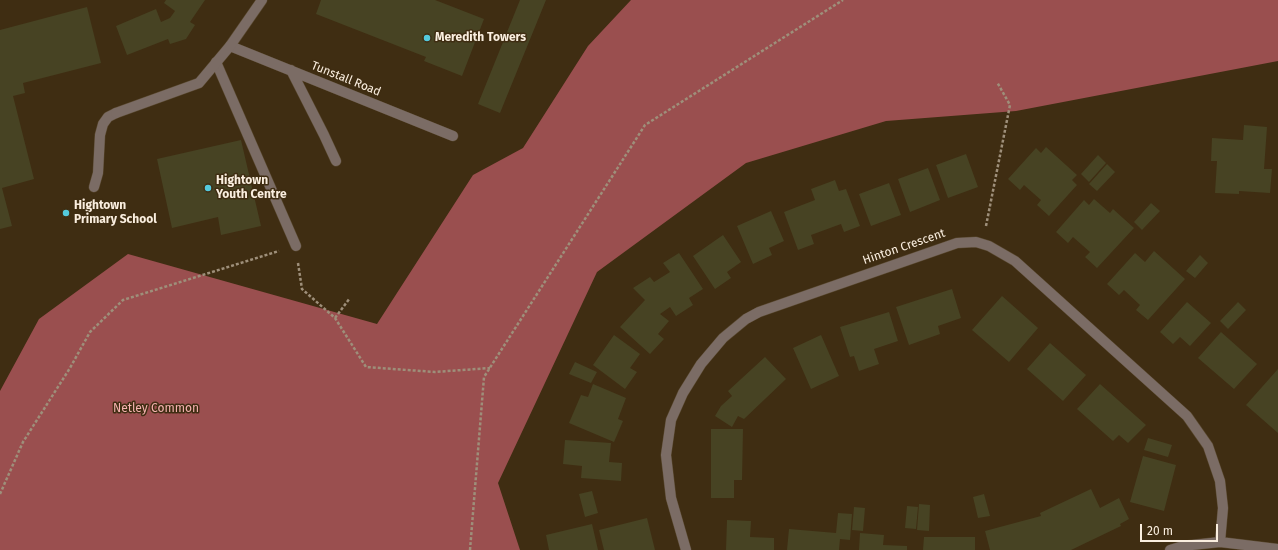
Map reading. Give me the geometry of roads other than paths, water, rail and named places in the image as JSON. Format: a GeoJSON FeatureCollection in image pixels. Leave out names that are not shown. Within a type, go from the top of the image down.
{"type":"FeatureCollection","features":[{"type":"Feature","properties":{"kind":"street"},"geometry":{"type":"LineString","coordinates":[[94,187],[100,163],[100,135],[103,124],[108,117],[199,83],[230,46],[262,0]]}},
{"type":"Feature","properties":{"kind":"street","name":"Tunstall Road"},"geometry":{"type":"LineString","coordinates":[[230,46],[452,136]]}},
{"type":"Feature","properties":{"kind":"street"},"geometry":{"type":"LineString","coordinates":[[216,62],[296,246]]}},
{"type":"Feature","properties":{"kind":"street"},"geometry":{"type":"LineString","coordinates":[[291,70],[336,161]]}},
{"type":"Feature","properties":{"kind":"street","name":"Hinton Crescent"},"geometry":{"type":"LineString","coordinates":[[686,550],[670,498],[666,456],[671,420],[685,388],[701,364],[723,338],[746,319],[769,309],[957,242],[976,242],[989,246],[1015,261],[1187,416],[1208,446],[1220,481],[1223,508],[1220,542]]}},
{"type":"Feature","properties":{"kind":"street"},"geometry":{"type":"LineString","coordinates":[[1170,550],[1183,546],[1220,542],[1278,549]]}},
{"type":"Feature","properties":{"kind":"place","name":"Meredith Towers"},"geometry":{"type":"Point","coordinates":[427,38]}},
{"type":"Feature","properties":{"kind":"place","name":"Hightown Youth Centre"},"geometry":{"type":"Point","coordinates":[208,188]}},
{"type":"Feature","properties":{"kind":"place","name":"Hightown Primary School"},"geometry":{"type":"Point","coordinates":[66,213]}},
{"type":"Feature","properties":{"kind":"park label","name":"Netley Common"},"geometry":{"type":"Point","coordinates":[156,409]}}]}
